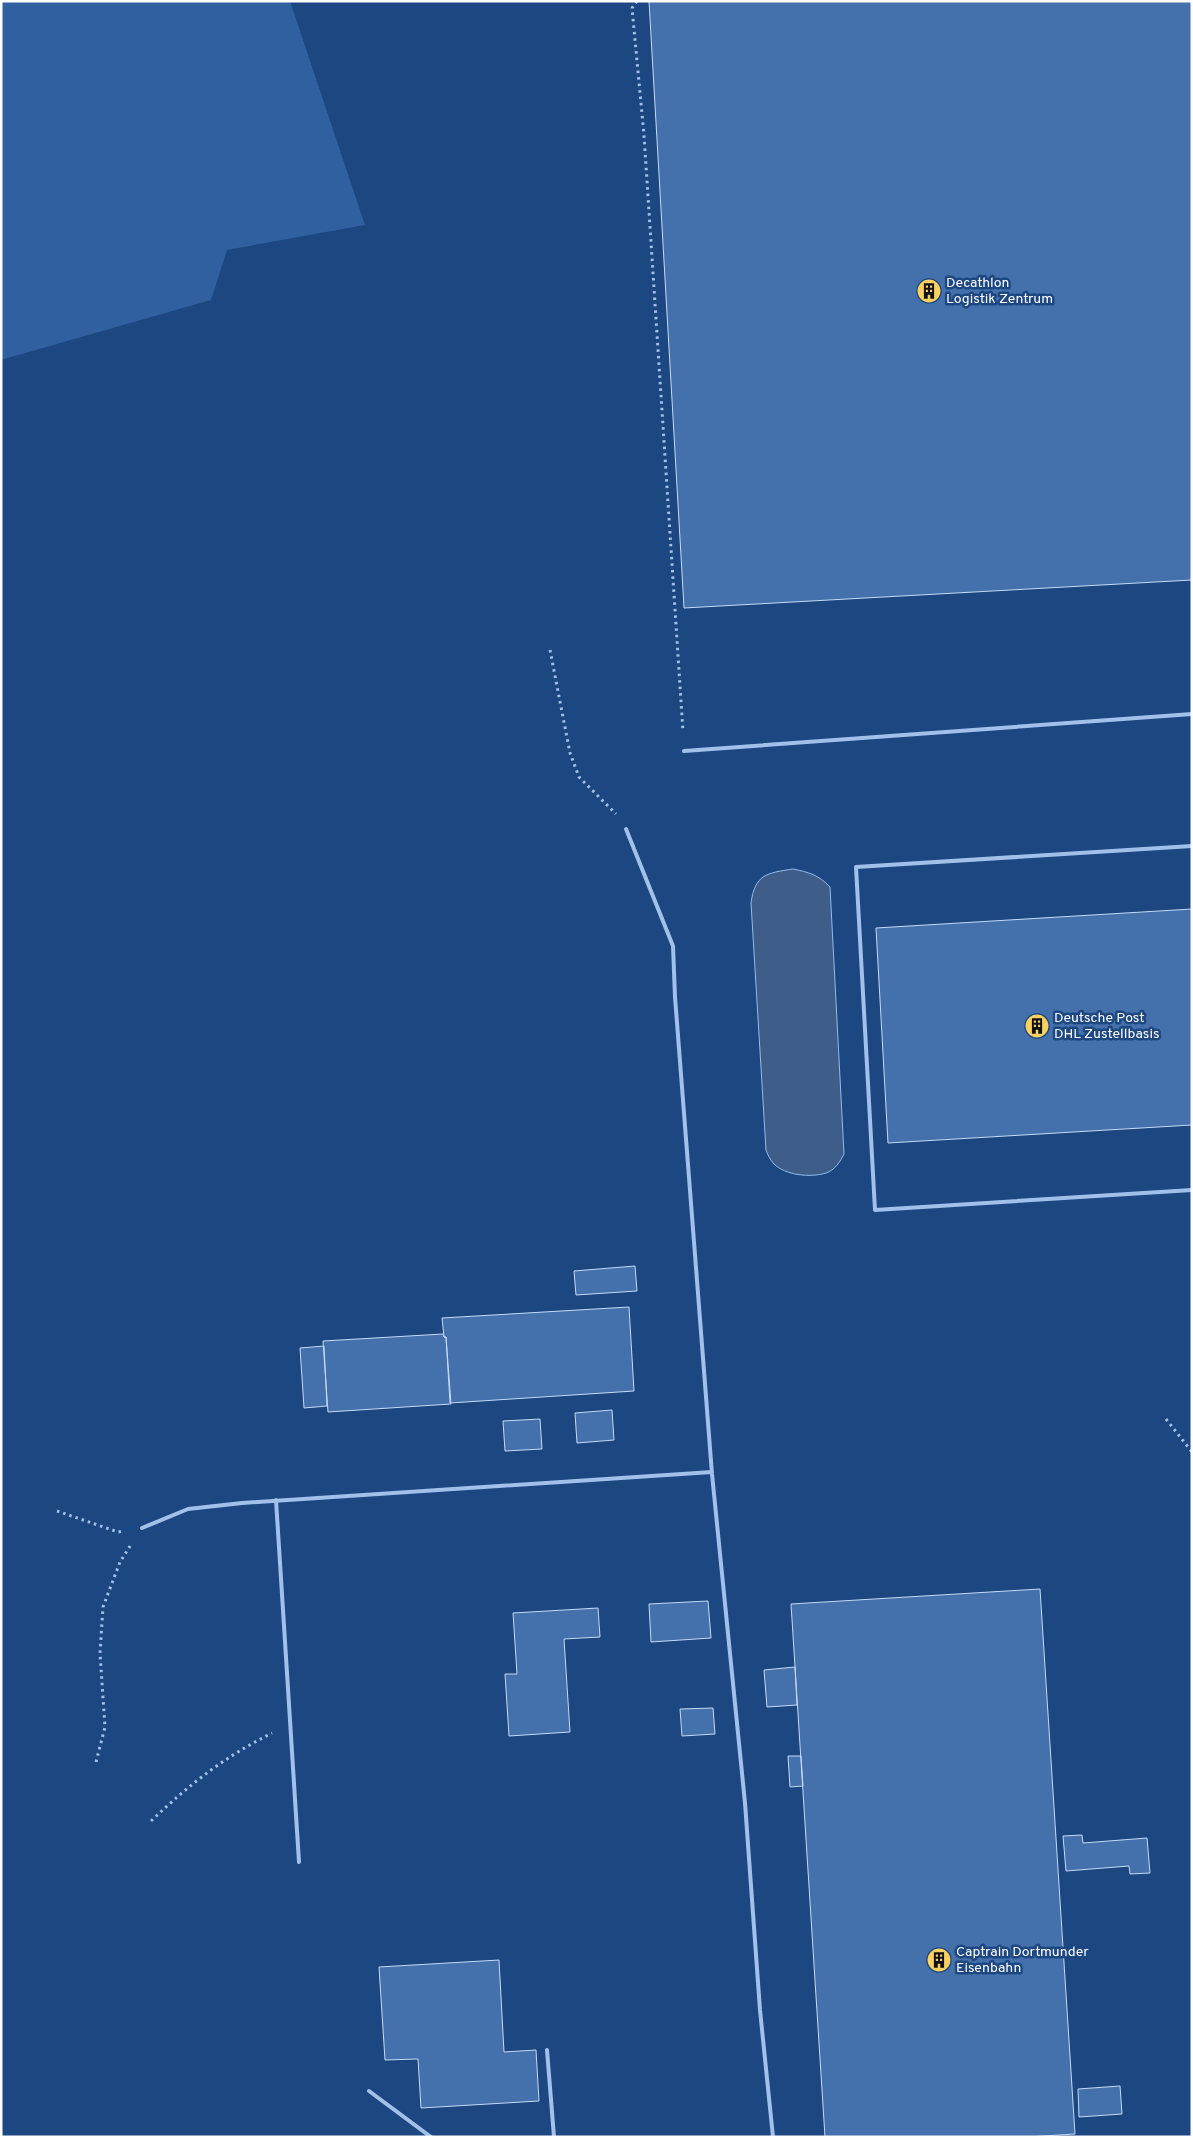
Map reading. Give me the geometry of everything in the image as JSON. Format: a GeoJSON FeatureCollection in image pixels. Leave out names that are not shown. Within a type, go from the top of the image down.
{"type":"FeatureCollection","features":[{"type":"Feature","properties":{"kind":"lane"},"geometry":{"type":"LineString","coordinates":[[684,751],[1192,714]]}},
{"type":"Feature","properties":{"kind":"lane"},"geometry":{"type":"LineString","coordinates":[[626,829],[673,946],[675,997],[712,1472],[746,1803],[760,2010],[773,2137]]}},
{"type":"Feature","properties":{"kind":"lane"},"geometry":{"type":"LineString","coordinates":[[1192,846],[856,867],[875,1210],[1192,1190]]}},
{"type":"Feature","properties":{"kind":"lane"},"geometry":{"type":"LineString","coordinates":[[142,1528],[188,1508],[276,1500],[712,1472]]}},
{"type":"Feature","properties":{"kind":"lane"},"geometry":{"type":"LineString","coordinates":[[276,1500],[299,1862]]}},
{"type":"Feature","properties":{"kind":"lane"},"geometry":{"type":"LineString","coordinates":[[547,2050],[554,2137]]}},
{"type":"Feature","properties":{"kind":"lane"},"geometry":{"type":"LineString","coordinates":[[368,2091],[432,2137]]}},
{"type":"Feature","properties":{"kind":"path"},"geometry":{"type":"LineString","coordinates":[[637,1],[632,8],[644,145],[684,751]]}},
{"type":"Feature","properties":{"kind":"path"},"geometry":{"type":"LineString","coordinates":[[550,650],[570,752],[579,777],[615,813],[626,829]]}},
{"type":"Feature","properties":{"kind":"path"},"geometry":{"type":"LineString","coordinates":[[1166,1419],[1192,1452]]}},
{"type":"Feature","properties":{"kind":"path"},"geometry":{"type":"LineString","coordinates":[[57,1511],[118,1532],[142,1528]]}},
{"type":"Feature","properties":{"kind":"path"},"geometry":{"type":"LineString","coordinates":[[96,1762],[104,1727],[100,1653],[102,1607],[120,1562],[142,1528]]}},
{"type":"Feature","properties":{"kind":"path"},"geometry":{"type":"LineString","coordinates":[[151,1821],[186,1787],[236,1751],[291,1724]]}},
{"type":"Feature","properties":{"kind":"shaded area"},"geometry":{"type":"Polygon","coordinates":[[[1,1],[290,1],[365,225],[227,250],[211,300],[1,360],[1,1]]]}},
{"type":"Feature","properties":{"kind":"shaded area"},"geometry":{"type":"Polygon","coordinates":[[[793,869],[813,875],[830,887],[844,1154],[835,1168],[826,1173],[813,1175],[791,1173],[779,1168],[771,1161],[766,1150],[751,903],[753,893],[759,881],[769,874],[793,869]]]}},
{"type":"Feature","properties":{"kind":"building","name":"Decathlon Logistik Zentrum"},"geometry":{"type":"Polygon","coordinates":[[[649,1],[1192,1],[1192,580],[684,608],[649,1]]]}},
{"type":"Feature","properties":{"kind":"building","name":"Deutsche Post DHL Zustellbasis"},"geometry":{"type":"Polygon","coordinates":[[[1192,909],[1192,1125],[888,1143],[876,928],[1192,909]]]}},
{"type":"Feature","properties":{"kind":"building"},"geometry":{"type":"Polygon","coordinates":[[[635,1266],[637,1291],[576,1295],[574,1271],[635,1266]]]}},
{"type":"Feature","properties":{"kind":"building"},"geometry":{"type":"Polygon","coordinates":[[[629,1307],[634,1391],[450,1403],[446,1337],[444,1337],[442,1318],[629,1307]]]}},
{"type":"Feature","properties":{"kind":"building"},"geometry":{"type":"Polygon","coordinates":[[[443,1334],[446,1337],[451,1404],[328,1412],[323,1341],[443,1334]]]}},
{"type":"Feature","properties":{"kind":"building"},"geometry":{"type":"Polygon","coordinates":[[[324,1346],[327,1406],[304,1408],[300,1348],[324,1346]]]}},
{"type":"Feature","properties":{"kind":"building"},"geometry":{"type":"Polygon","coordinates":[[[612,1410],[614,1440],[577,1443],[575,1413],[612,1410]]]}},
{"type":"Feature","properties":{"kind":"building"},"geometry":{"type":"Polygon","coordinates":[[[540,1419],[542,1449],[505,1451],[503,1421],[540,1419]]]}},
{"type":"Feature","properties":{"kind":"building","name":"Captrain Dortmunder Eisenbahn"},"geometry":{"type":"Polygon","coordinates":[[[1040,1589],[1075,2134],[1027,2137],[825,2137],[791,1604],[1040,1589]]]}},
{"type":"Feature","properties":{"kind":"building"},"geometry":{"type":"Polygon","coordinates":[[[708,1601],[711,1638],[651,1642],[649,1604],[708,1601]]]}},
{"type":"Feature","properties":{"kind":"building"},"geometry":{"type":"Polygon","coordinates":[[[598,1608],[600,1637],[564,1639],[570,1732],[509,1736],[505,1674],[517,1674],[513,1613],[598,1608]]]}},
{"type":"Feature","properties":{"kind":"building"},"geometry":{"type":"Polygon","coordinates":[[[795,1667],[797,1705],[767,1707],[764,1670],[795,1667]]]}},
{"type":"Feature","properties":{"kind":"building"},"geometry":{"type":"Polygon","coordinates":[[[713,1708],[715,1734],[682,1736],[680,1709],[713,1708]]]}},
{"type":"Feature","properties":{"kind":"building"},"geometry":{"type":"Polygon","coordinates":[[[788,1756],[801,1756],[803,1786],[790,1787],[788,1756]]]}},
{"type":"Feature","properties":{"kind":"building"},"geometry":{"type":"Polygon","coordinates":[[[1082,1835],[1083,1843],[1147,1838],[1150,1873],[1130,1874],[1129,1866],[1066,1871],[1063,1836],[1082,1835]]]}},
{"type":"Feature","properties":{"kind":"building"},"geometry":{"type":"Polygon","coordinates":[[[499,1960],[504,2052],[536,2050],[539,2101],[421,2108],[418,2059],[385,2060],[379,1967],[499,1960]]]}},
{"type":"Feature","properties":{"kind":"building"},"geometry":{"type":"Polygon","coordinates":[[[1120,2086],[1122,2114],[1079,2117],[1078,2089],[1120,2086]]]}},
{"type":"Feature","properties":{"kind":"place","name":"Decathlon Logistik Zentrum"},"geometry":{"type":"Point","coordinates":[929,291]}},
{"type":"Feature","properties":{"kind":"place","name":"Deutsche Post DHL Zustellbasis"},"geometry":{"type":"Point","coordinates":[1037,1026]}},
{"type":"Feature","properties":{"kind":"place","name":"Captrain Dortmunder Eisenbahn"},"geometry":{"type":"Point","coordinates":[939,1960]}}]}
